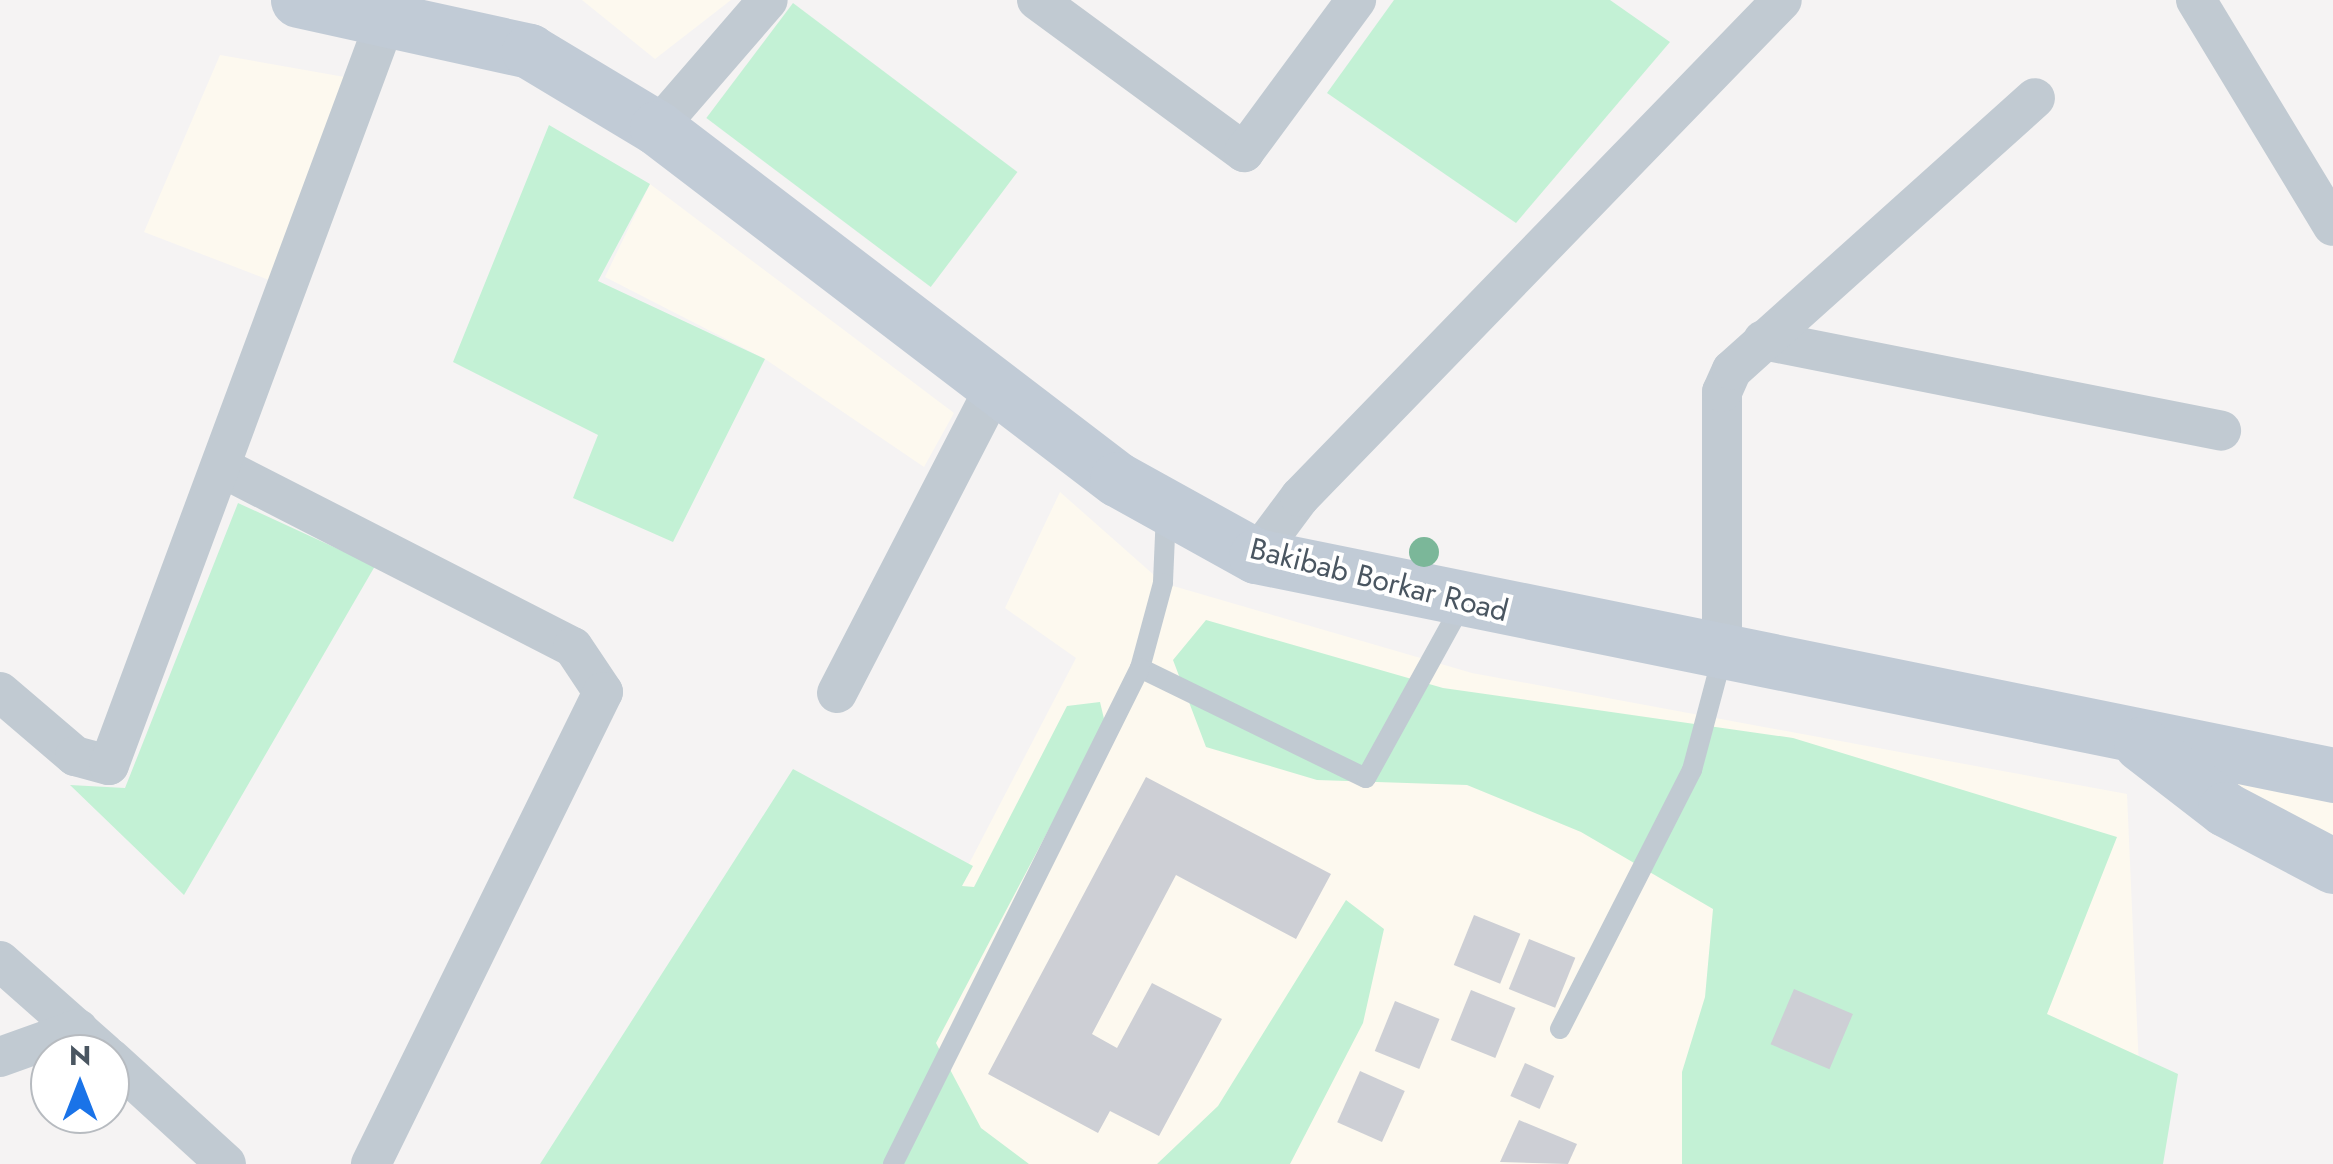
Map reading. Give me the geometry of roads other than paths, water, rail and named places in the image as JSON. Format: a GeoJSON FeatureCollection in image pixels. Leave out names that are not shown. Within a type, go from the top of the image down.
{"type":"FeatureCollection","features":[{"type":"Feature","properties":{"kind":"street","name":"Bakibab Borkar Road"},"geometry":{"type":"LineString","coordinates":[[298,0],[388,14],[529,51],[657,128],[993,391],[1166,506],[1256,556],[1722,657],[2135,739],[2225,808],[2333,866]]}},
{"type":"Feature","properties":{"kind":"street"},"geometry":{"type":"LineString","coordinates":[[657,128],[768,0]]}},
{"type":"Feature","properties":{"kind":"street"},"geometry":{"type":"LineString","coordinates":[[1037,0],[1244,152],[1356,0]]}},
{"type":"Feature","properties":{"kind":"street"},"geometry":{"type":"LineString","coordinates":[[1256,556],[1300,497],[1782,0]]}},
{"type":"Feature","properties":{"kind":"street"},"geometry":{"type":"LineString","coordinates":[[2196,0],[2333,226]]}},
{"type":"Feature","properties":{"kind":"street"},"geometry":{"type":"LineString","coordinates":[[0,692],[76,756],[109,765],[388,14]]}},
{"type":"Feature","properties":{"kind":"street"},"geometry":{"type":"LineString","coordinates":[[1722,657],[1722,392],[1763,340],[2035,98]]}},
{"type":"Feature","properties":{"kind":"street"},"geometry":{"type":"LineString","coordinates":[[1763,340],[2221,431]]}},
{"type":"Feature","properties":{"kind":"street"},"geometry":{"type":"LineString","coordinates":[[837,693],[993,391]]}},
{"type":"Feature","properties":{"kind":"street"},"geometry":{"type":"LineString","coordinates":[[221,466],[573,647],[603,692],[371,1164]]}},
{"type":"Feature","properties":{"kind":"street"},"geometry":{"type":"LineString","coordinates":[[2135,739],[2333,775]]}},
{"type":"Feature","properties":{"kind":"street"},"geometry":{"type":"LineString","coordinates":[[0,961],[83,1034]]}},
{"type":"Feature","properties":{"kind":"street"},"geometry":{"type":"LineString","coordinates":[[0,1057],[30,1054]]}},
{"type":"Feature","properties":{"kind":"street"},"geometry":{"type":"LineString","coordinates":[[130,1076],[226,1164]]}},
{"type":"Feature","properties":{"kind":"lane"},"geometry":{"type":"LineString","coordinates":[[893,1164],[1140,668],[1163,583],[1166,506]]}},
{"type":"Feature","properties":{"kind":"lane"},"geometry":{"type":"LineString","coordinates":[[1140,668],[1366,778],[1464,602]]}},
{"type":"Feature","properties":{"kind":"lane"},"geometry":{"type":"LineString","coordinates":[[1560,1029],[1692,770],[1722,657]]}}]}
